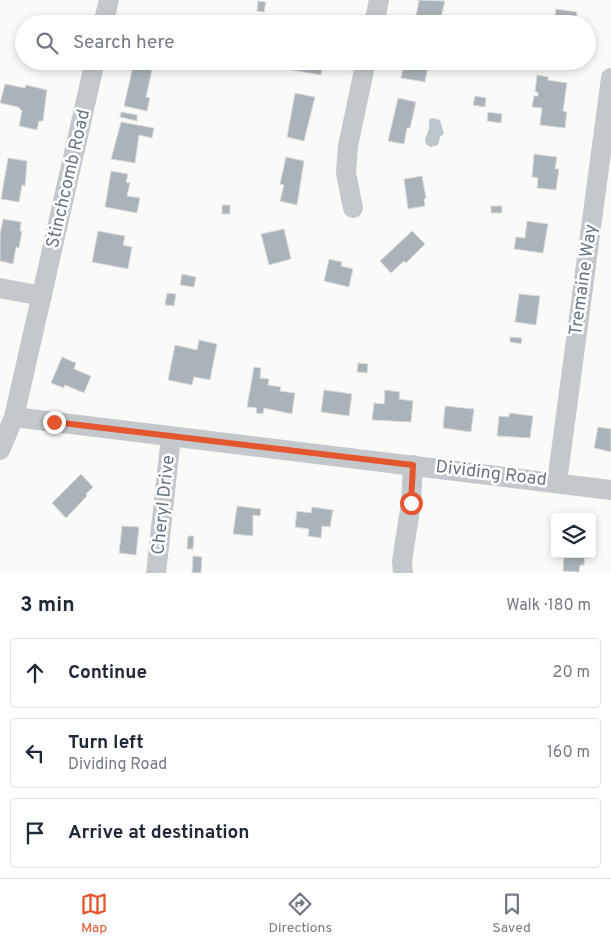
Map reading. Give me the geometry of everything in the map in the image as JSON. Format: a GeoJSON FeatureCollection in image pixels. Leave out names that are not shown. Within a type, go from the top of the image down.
{"type":"FeatureCollection","features":[{"type":"Feature","properties":{"kind":"street"},"geometry":{"type":"LineString","coordinates":[[105,15],[109,0]]}},
{"type":"Feature","properties":{"kind":"street"},"geometry":{"type":"LineString","coordinates":[[376,15],[379,0]]}},
{"type":"Feature","properties":{"kind":"street","name":"Stinchcomb Road"},"geometry":{"type":"LineString","coordinates":[[0,450],[14,418],[93,70]]}},
{"type":"Feature","properties":{"kind":"street"},"geometry":{"type":"LineString","coordinates":[[353,208],[346,173],[348,146],[364,70]]}},
{"type":"Feature","properties":{"kind":"street","name":"Tremaine Way"},"geometry":{"type":"LineString","coordinates":[[556,482],[611,78]]}},
{"type":"Feature","properties":{"kind":"street"},"geometry":{"type":"LineString","coordinates":[[0,288],[42,296]]}},
{"type":"Feature","properties":{"kind":"street","name":"Dividing Road"},"geometry":{"type":"LineString","coordinates":[[14,418],[611,490]]}},
{"type":"Feature","properties":{"kind":"street","name":"Cheryl Drive"},"geometry":{"type":"LineString","coordinates":[[156,573],[172,437]]}},
{"type":"Feature","properties":{"kind":"street"},"geometry":{"type":"LineString","coordinates":[[403,573],[402,561],[411,503],[413,465]]}},
{"type":"Feature","properties":{"kind":"shaded area"},"geometry":{"type":"Polygon","coordinates":[[[432,118],[440,120],[444,134],[440,137],[438,145],[430,147],[426,144],[425,139],[429,129],[429,120],[432,118]]]}},
{"type":"Feature","properties":{"kind":"building"},"geometry":{"type":"Polygon","coordinates":[[[417,0],[445,1],[442,15],[416,15],[419,1],[417,0]]]}},
{"type":"Feature","properties":{"kind":"building"},"geometry":{"type":"Polygon","coordinates":[[[258,1],[266,2],[264,12],[257,11],[258,1]]]}},
{"type":"Feature","properties":{"kind":"building"},"geometry":{"type":"Polygon","coordinates":[[[556,9],[577,12],[577,15],[555,15],[556,9]]]}},
{"type":"Feature","properties":{"kind":"building"},"geometry":{"type":"Polygon","coordinates":[[[132,70],[152,70],[146,97],[150,98],[147,111],[124,106],[132,70]]]}},
{"type":"Feature","properties":{"kind":"building"},"geometry":{"type":"Polygon","coordinates":[[[293,70],[322,70],[321,75],[293,70]]]}},
{"type":"Feature","properties":{"kind":"building"},"geometry":{"type":"Polygon","coordinates":[[[402,70],[427,70],[425,82],[401,78],[402,70]]]}},
{"type":"Feature","properties":{"kind":"building"},"geometry":{"type":"Polygon","coordinates":[[[537,75],[548,77],[548,80],[567,83],[563,111],[567,112],[565,128],[540,125],[542,108],[532,107],[534,96],[538,96],[538,92],[535,92],[537,75]]]}},
{"type":"Feature","properties":{"kind":"building"},"geometry":{"type":"Polygon","coordinates":[[[5,84],[25,88],[26,85],[47,90],[43,121],[39,121],[37,130],[19,126],[22,111],[18,107],[0,103],[5,84]]]}},
{"type":"Feature","properties":{"kind":"building"},"geometry":{"type":"Polygon","coordinates":[[[295,93],[315,97],[304,141],[287,137],[295,93]]]}},
{"type":"Feature","properties":{"kind":"building"},"geometry":{"type":"Polygon","coordinates":[[[475,96],[486,98],[485,107],[473,105],[475,96]]]}},
{"type":"Feature","properties":{"kind":"building"},"geometry":{"type":"Polygon","coordinates":[[[398,98],[416,102],[410,128],[407,128],[404,144],[388,141],[398,98]]]}},
{"type":"Feature","properties":{"kind":"building"},"geometry":{"type":"Polygon","coordinates":[[[121,112],[137,115],[137,121],[120,117],[121,112]]]}},
{"type":"Feature","properties":{"kind":"building"},"geometry":{"type":"Polygon","coordinates":[[[488,112],[502,114],[501,123],[487,121],[488,112]]]}},
{"type":"Feature","properties":{"kind":"building"},"geometry":{"type":"Polygon","coordinates":[[[121,122],[154,128],[152,138],[139,135],[135,163],[111,159],[121,122]]]}},
{"type":"Feature","properties":{"kind":"building"},"geometry":{"type":"Polygon","coordinates":[[[534,154],[557,157],[555,169],[559,169],[556,190],[537,188],[538,178],[532,177],[534,154]]]}},
{"type":"Feature","properties":{"kind":"building"},"geometry":{"type":"Polygon","coordinates":[[[286,157],[304,161],[297,205],[280,201],[284,185],[280,184],[286,157]]]}},
{"type":"Feature","properties":{"kind":"building"},"geometry":{"type":"Polygon","coordinates":[[[8,158],[27,161],[25,186],[22,185],[19,202],[1,199],[8,158]]]}},
{"type":"Feature","properties":{"kind":"building"},"geometry":{"type":"Polygon","coordinates":[[[111,171],[128,174],[126,182],[130,183],[127,196],[140,198],[137,213],[105,207],[111,171]]]}},
{"type":"Feature","properties":{"kind":"building"},"geometry":{"type":"Polygon","coordinates":[[[422,176],[426,198],[424,199],[425,206],[408,209],[404,179],[422,176]]]}},
{"type":"Feature","properties":{"kind":"building"},"geometry":{"type":"Polygon","coordinates":[[[222,205],[230,205],[230,214],[222,214],[222,205]]]}},
{"type":"Feature","properties":{"kind":"building"},"geometry":{"type":"Polygon","coordinates":[[[491,206],[502,206],[502,213],[491,213],[491,206]]]}},
{"type":"Feature","properties":{"kind":"building"},"geometry":{"type":"Polygon","coordinates":[[[3,219],[21,222],[20,231],[22,231],[19,248],[16,247],[13,264],[0,261],[0,234],[3,219]]]}},
{"type":"Feature","properties":{"kind":"building"},"geometry":{"type":"Polygon","coordinates":[[[527,221],[548,224],[543,253],[514,249],[516,237],[525,238],[527,221]]]}},
{"type":"Feature","properties":{"kind":"building"},"geometry":{"type":"Polygon","coordinates":[[[284,229],[291,259],[269,265],[261,234],[284,229]]]}},
{"type":"Feature","properties":{"kind":"building"},"geometry":{"type":"Polygon","coordinates":[[[98,231],[125,236],[123,245],[132,247],[128,269],[92,262],[98,231]]]}},
{"type":"Feature","properties":{"kind":"building"},"geometry":{"type":"Polygon","coordinates":[[[412,231],[425,244],[406,263],[404,261],[391,273],[380,261],[412,231]]]}},
{"type":"Feature","properties":{"kind":"building"},"geometry":{"type":"Polygon","coordinates":[[[329,259],[342,262],[341,266],[353,269],[349,287],[324,281],[329,259]]]}},
{"type":"Feature","properties":{"kind":"building"},"geometry":{"type":"Polygon","coordinates":[[[182,274],[196,277],[194,287],[180,285],[182,274]]]}},
{"type":"Feature","properties":{"kind":"building"},"geometry":{"type":"Polygon","coordinates":[[[167,293],[176,294],[174,306],[165,305],[167,293]]]}},
{"type":"Feature","properties":{"kind":"building"},"geometry":{"type":"Polygon","coordinates":[[[519,294],[540,296],[536,325],[515,322],[519,294]]]}},
{"type":"Feature","properties":{"kind":"building"},"geometry":{"type":"Polygon","coordinates":[[[510,337],[522,338],[521,344],[510,342],[510,337]]]}},
{"type":"Feature","properties":{"kind":"building"},"geometry":{"type":"Polygon","coordinates":[[[199,340],[217,344],[210,380],[194,377],[192,385],[168,380],[175,345],[197,350],[199,340]]]}},
{"type":"Feature","properties":{"kind":"building"},"geometry":{"type":"Polygon","coordinates":[[[62,357],[76,363],[74,369],[91,376],[84,393],[65,385],[64,388],[51,383],[62,357]]]}},
{"type":"Feature","properties":{"kind":"building"},"geometry":{"type":"Polygon","coordinates":[[[358,363],[368,364],[367,373],[357,372],[358,363]]]}},
{"type":"Feature","properties":{"kind":"building"},"geometry":{"type":"Polygon","coordinates":[[[254,367],[261,368],[260,378],[269,379],[268,385],[281,387],[280,391],[295,393],[292,414],[264,408],[263,414],[256,413],[257,408],[247,407],[254,367]]]}},
{"type":"Feature","properties":{"kind":"building"},"geometry":{"type":"Polygon","coordinates":[[[324,390],[352,394],[349,416],[321,412],[324,390]]]}},
{"type":"Feature","properties":{"kind":"building"},"geometry":{"type":"Polygon","coordinates":[[[385,390],[400,392],[399,399],[413,401],[411,422],[372,420],[374,403],[384,404],[385,390]]]}},
{"type":"Feature","properties":{"kind":"building"},"geometry":{"type":"Polygon","coordinates":[[[445,406],[474,409],[471,432],[443,428],[445,406]]]}},
{"type":"Feature","properties":{"kind":"building"},"geometry":{"type":"Polygon","coordinates":[[[509,413],[533,416],[530,438],[497,436],[499,416],[509,417],[509,413]]]}},
{"type":"Feature","properties":{"kind":"building"},"geometry":{"type":"Polygon","coordinates":[[[598,427],[611,429],[611,452],[594,448],[598,427]]]}},
{"type":"Feature","properties":{"kind":"building"},"geometry":{"type":"Polygon","coordinates":[[[81,474],[93,487],[66,518],[52,503],[81,474]]]}},
{"type":"Feature","properties":{"kind":"building"},"geometry":{"type":"Polygon","coordinates":[[[237,506],[261,509],[260,516],[253,515],[253,536],[233,534],[237,506]]]}},
{"type":"Feature","properties":{"kind":"building"},"geometry":{"type":"Polygon","coordinates":[[[312,507],[333,510],[330,527],[322,526],[321,538],[308,536],[309,529],[295,527],[297,511],[311,513],[312,507]]]}},
{"type":"Feature","properties":{"kind":"building"},"geometry":{"type":"Polygon","coordinates":[[[122,526],[139,527],[136,555],[119,553],[122,526]]]}},
{"type":"Feature","properties":{"kind":"building"},"geometry":{"type":"Polygon","coordinates":[[[188,536],[194,536],[193,549],[187,549],[188,536]]]}},
{"type":"Feature","properties":{"kind":"building"},"geometry":{"type":"Polygon","coordinates":[[[193,556],[202,557],[201,573],[192,573],[193,556]]]}},
{"type":"Feature","properties":{"kind":"building"},"geometry":{"type":"Polygon","coordinates":[[[564,558],[585,558],[584,565],[580,565],[579,572],[563,571],[564,558]]]}},
{"type":"Feature","properties":{"kind":"route"},"geometry":{"type":"LineString","coordinates":[[54,422],[413,465],[411,503]]}}]}
